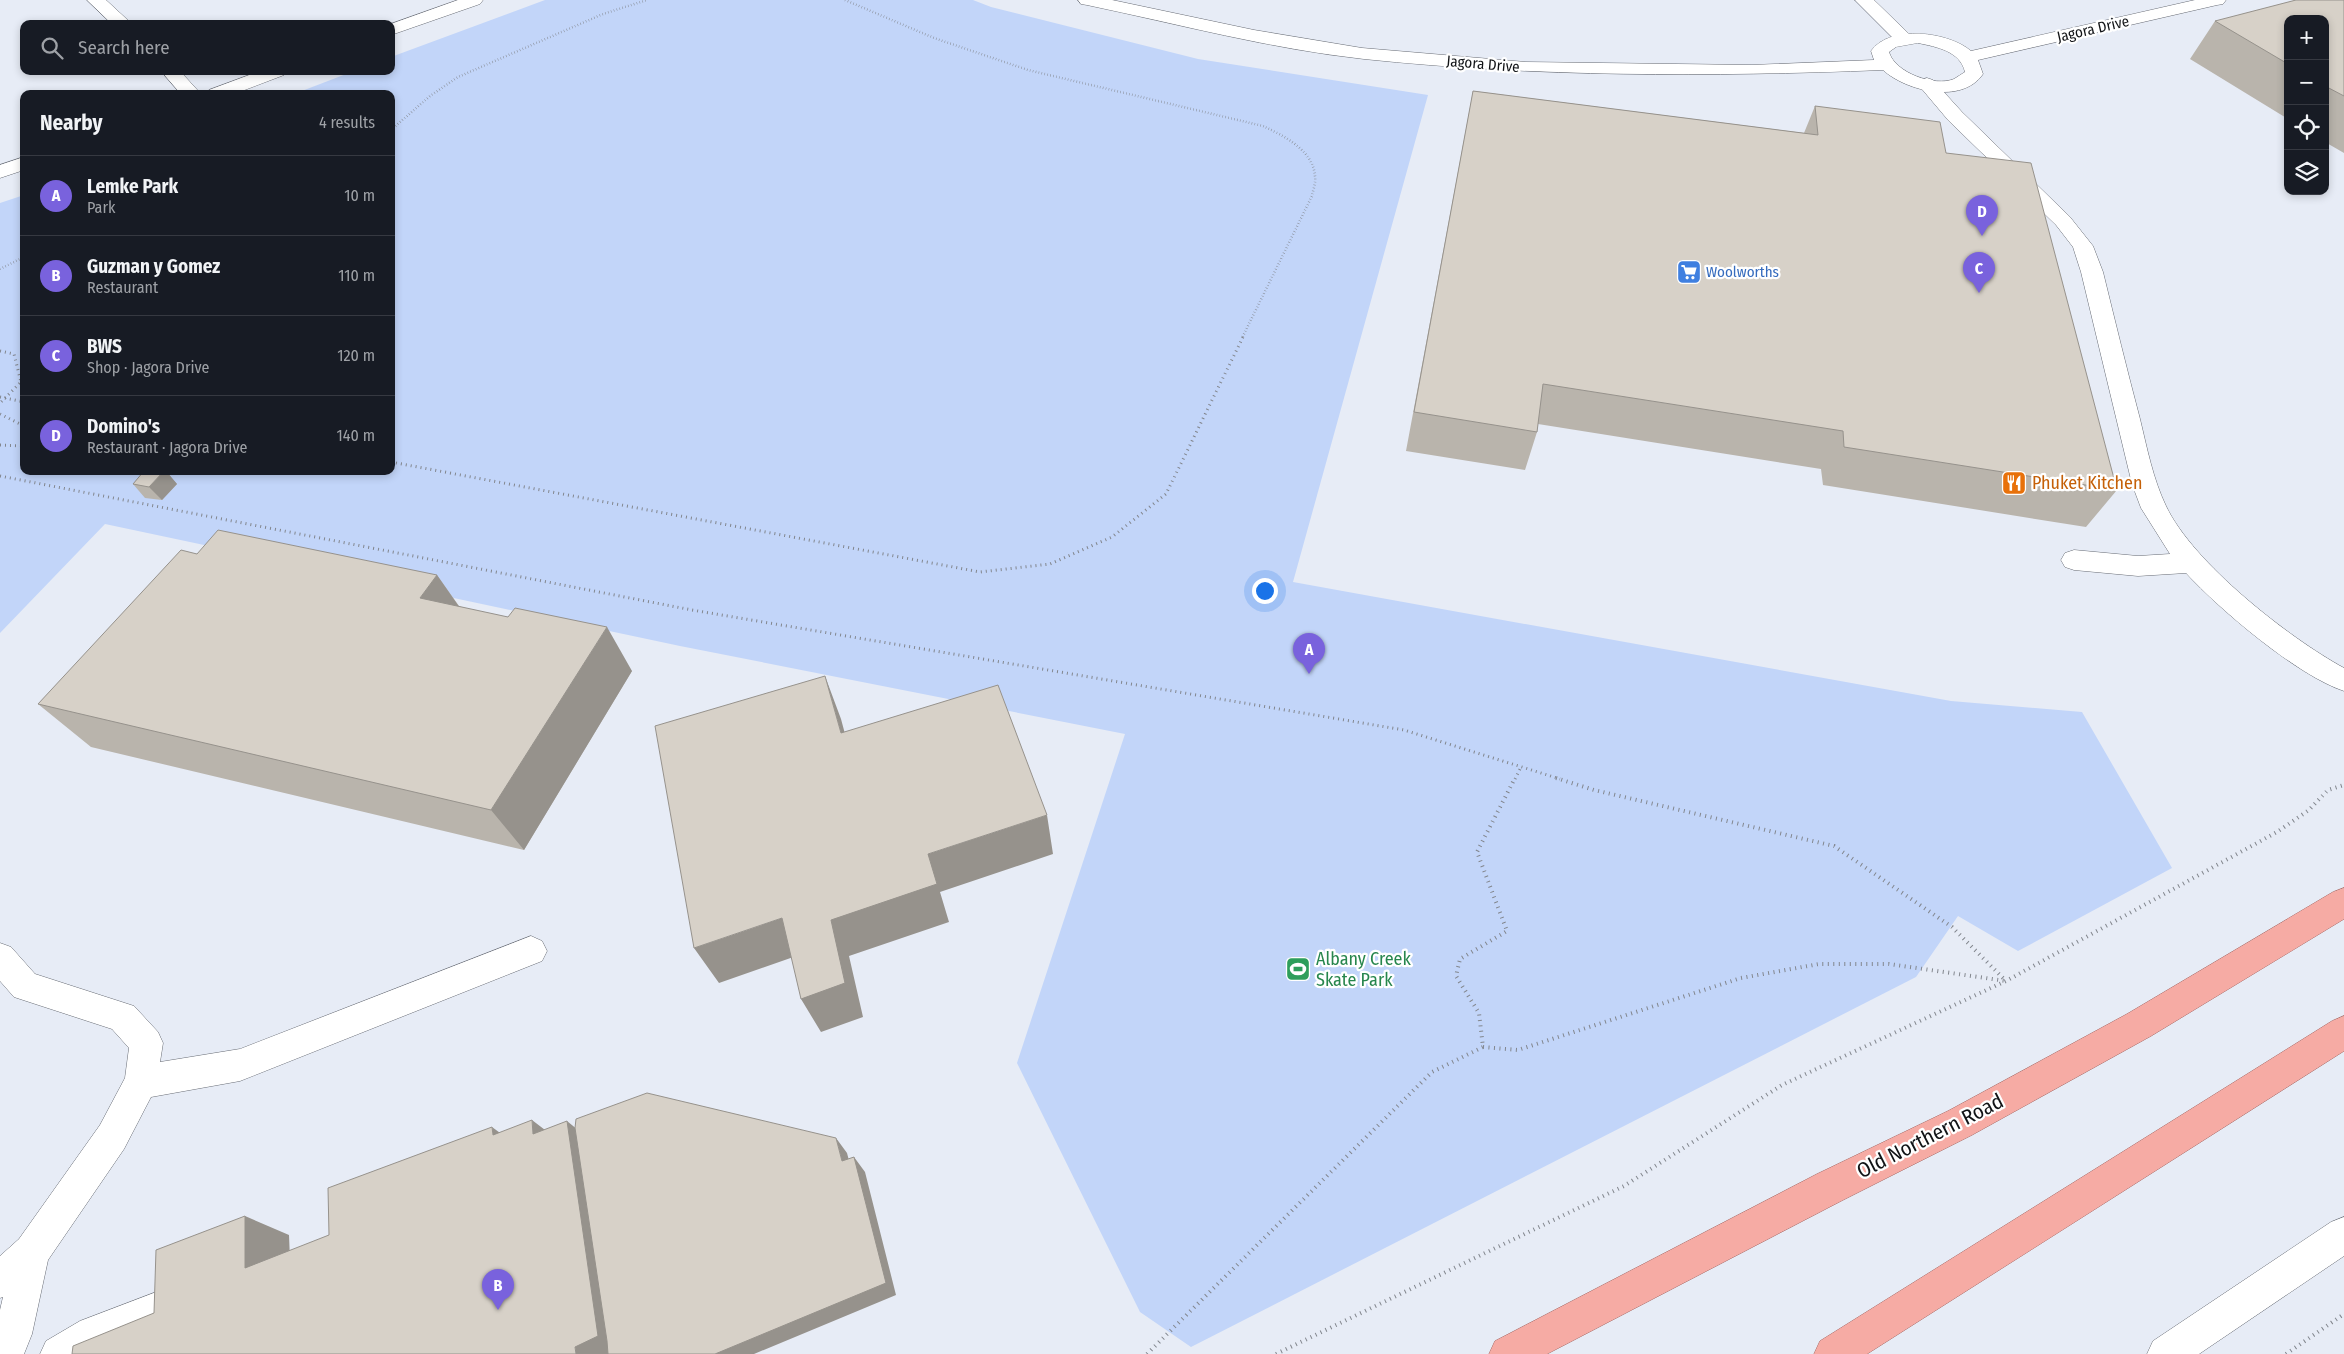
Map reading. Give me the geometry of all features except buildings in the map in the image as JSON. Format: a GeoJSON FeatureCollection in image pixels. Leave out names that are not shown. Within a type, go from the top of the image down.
{"type":"FeatureCollection","features":[{"type":"Feature","properties":{"kind":"highway","name":"Old Northern Road"},"geometry":{"type":"LineString","coordinates":[[1508,1354],[1830,1186],[1960,1123],[2139,1025],[2344,902]]}},
{"type":"Feature","properties":{"kind":"highway"},"geometry":{"type":"LineString","coordinates":[[1833,1354],[2344,1032]]}},
{"type":"Feature","properties":{"kind":"street"},"geometry":{"type":"LineString","coordinates":[[96,0],[118,20]]}},
{"type":"Feature","properties":{"kind":"street"},"geometry":{"type":"LineString","coordinates":[[395,29],[474,0]]}},
{"type":"Feature","properties":{"kind":"street","name":"Jagora Drive"},"geometry":{"type":"LineString","coordinates":[[1087,0],[1254,35],[1362,53],[1516,67],[1752,70],[1884,65]]}},
{"type":"Feature","properties":{"kind":"street"},"geometry":{"type":"LineString","coordinates":[[1864,0],[1903,38]]}},
{"type":"Feature","properties":{"kind":"street","name":"Jagora Drive"},"geometry":{"type":"LineString","coordinates":[[1968,57],[2217,0]]}},
{"type":"Feature","properties":{"kind":"street"},"geometry":{"type":"LineString","coordinates":[[1903,38],[1918,38],[1954,47],[1968,57],[1974,66],[1974,74],[1962,83],[1944,86],[1907,79],[1884,65],[1880,51],[1885,44],[1903,38]]}},
{"type":"Feature","properties":{"kind":"street"},"geometry":{"type":"LineString","coordinates":[[174,75],[188,90]]}},
{"type":"Feature","properties":{"kind":"street"},"geometry":{"type":"LineString","coordinates":[[227,90],[267,75]]}},
{"type":"Feature","properties":{"kind":"street"},"geometry":{"type":"LineString","coordinates":[[1927,84],[1955,116],[2064,221],[2083,246],[2092,272],[2151,506],[2192,563],[2221,593],[2333,676],[2344,700]]}},
{"type":"Feature","properties":{"kind":"street"},"geometry":{"type":"LineString","coordinates":[[0,172],[20,164]]}},
{"type":"Feature","properties":{"kind":"street"},"geometry":{"type":"LineString","coordinates":[[2074,560],[2138,566],[2192,563]]}},
{"type":"Feature","properties":{"kind":"street"},"geometry":{"type":"LineString","coordinates":[[141,1082],[240,1065],[531,951]]}},
{"type":"Feature","properties":{"kind":"street"},"geometry":{"type":"LineString","coordinates":[[0,958],[25,986],[122,1017],[146,1043],[141,1082],[112,1137],[32,1252],[0,1280]]}},
{"type":"Feature","properties":{"kind":"street"},"geometry":{"type":"LineString","coordinates":[[2166,1354],[2344,1235]]}},
{"type":"Feature","properties":{"kind":"street"},"geometry":{"type":"LineString","coordinates":[[5,1354],[13,1334],[32,1252]]}},
{"type":"Feature","properties":{"kind":"street"},"geometry":{"type":"LineString","coordinates":[[59,1354],[93,1334],[206,1293]]}},
{"type":"Feature","properties":{"kind":"path"},"geometry":{"type":"LineString","coordinates":[[395,127],[430,96],[458,77],[603,14],[647,0]]}},
{"type":"Feature","properties":{"kind":"path"},"geometry":{"type":"LineString","coordinates":[[395,463],[980,572],[1050,564],[1112,537],[1166,494],[1312,196],[1315,176],[1308,158],[1290,139],[1263,126],[1028,70],[934,38],[845,0]]}},
{"type":"Feature","properties":{"kind":"path"},"geometry":{"type":"LineString","coordinates":[[0,269],[20,259]]}},
{"type":"Feature","properties":{"kind":"path"},"geometry":{"type":"LineString","coordinates":[[0,351],[14,354],[20,378]]}},
{"type":"Feature","properties":{"kind":"path"},"geometry":{"type":"LineString","coordinates":[[0,403],[20,383]]}},
{"type":"Feature","properties":{"kind":"path"},"geometry":{"type":"LineString","coordinates":[[0,397],[20,401]]}},
{"type":"Feature","properties":{"kind":"path"},"geometry":{"type":"LineString","coordinates":[[0,414],[20,424]]}},
{"type":"Feature","properties":{"kind":"path"},"geometry":{"type":"LineString","coordinates":[[0,446],[20,446]]}},
{"type":"Feature","properties":{"kind":"path"},"geometry":{"type":"LineString","coordinates":[[0,476],[692,610],[1404,730],[1594,790],[1834,846],[1952,926],[2006,981]]}},
{"type":"Feature","properties":{"kind":"path"},"geometry":{"type":"LineString","coordinates":[[1483,1047],[1479,1013],[1456,976],[1460,959],[1506,931],[1477,852],[1521,767]]}},
{"type":"Feature","properties":{"kind":"path"},"geometry":{"type":"LineString","coordinates":[[1276,1354],[1624,1186],[1782,1085],[2006,981],[2276,832],[2309,810],[2328,790],[2344,785]]}},
{"type":"Feature","properties":{"kind":"path"},"geometry":{"type":"LineString","coordinates":[[1147,1354],[1432,1072],[1483,1047],[1518,1050],[1742,978],[1819,964],[1889,964],[2006,981]]}},
{"type":"Feature","properties":{"kind":"path"},"geometry":{"type":"LineString","coordinates":[[2286,1354],[2344,1314]]}},
{"type":"Feature","properties":{"kind":"shaded area"},"geometry":{"type":"Polygon","coordinates":[[[545,0],[973,0],[991,7],[1198,59],[1428,95],[1293,582],[1951,701],[2082,712],[2172,868],[2018,951],[1958,916],[1916,977],[1191,1347],[1140,1312],[1017,1063],[1125,734],[680,646],[105,524],[0,633],[0,203],[20,196],[20,475],[395,475],[395,90],[304,90],[344,75],[395,75],[395,56],[545,0]]]}},
{"type":"Feature","properties":{"kind":"place","name":"Domino's"},"geometry":{"type":"Point","coordinates":[1982,236]}},
{"type":"Feature","properties":{"kind":"place","name":"Woolworths"},"geometry":{"type":"Point","coordinates":[1689,272]}},
{"type":"Feature","properties":{"kind":"place","name":"BWS"},"geometry":{"type":"Point","coordinates":[1979,293]}},
{"type":"Feature","properties":{"kind":"place","name":"Phuket Kitchen"},"geometry":{"type":"Point","coordinates":[2014,483]}},
{"type":"Feature","properties":{"kind":"place","name":"Lemke Park"},"geometry":{"type":"Point","coordinates":[1309,674]}},
{"type":"Feature","properties":{"kind":"place","name":"Albany Creek Skate Park"},"geometry":{"type":"Point","coordinates":[1298,969]}},
{"type":"Feature","properties":{"kind":"place","name":"Guzman y Gomez"},"geometry":{"type":"Point","coordinates":[498,1310]}}]}
